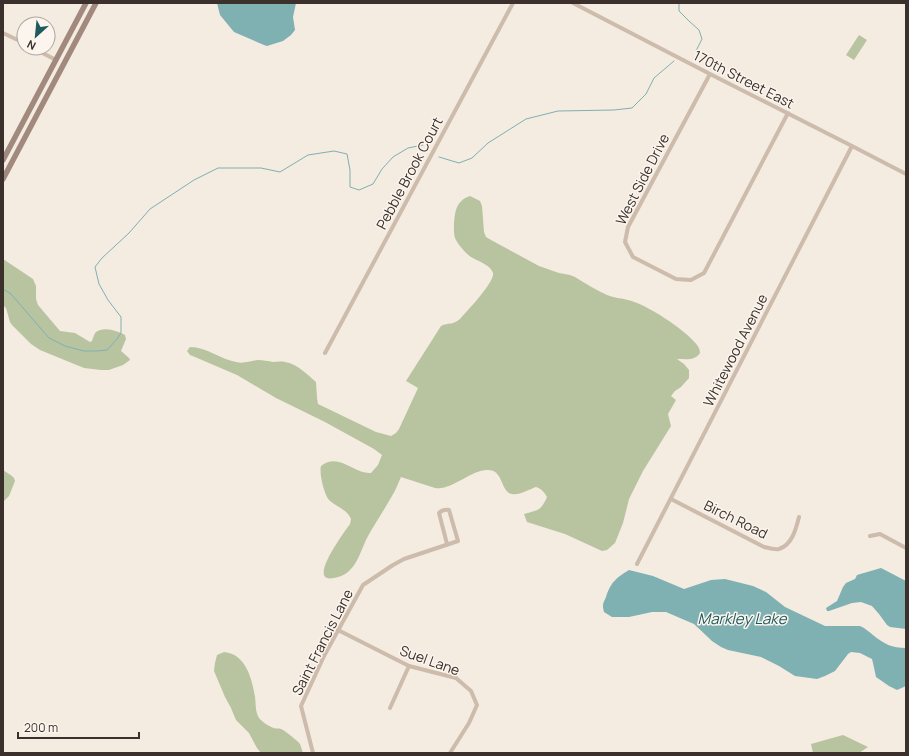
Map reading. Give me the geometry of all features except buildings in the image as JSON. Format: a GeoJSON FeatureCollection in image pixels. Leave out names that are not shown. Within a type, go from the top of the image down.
{"type":"FeatureCollection","features":[{"type":"Feature","properties":{"kind":"main road"},"geometry":{"type":"LineString","coordinates":[[3,160],[86,3]]}},
{"type":"Feature","properties":{"kind":"main road"},"geometry":{"type":"LineString","coordinates":[[3,179],[96,3]]}},
{"type":"Feature","properties":{"kind":"street","name":"Pebble Brook Court"},"geometry":{"type":"LineString","coordinates":[[325,352],[513,3]]}},
{"type":"Feature","properties":{"kind":"street","name":"170th Street East"},"geometry":{"type":"LineString","coordinates":[[573,3],[906,174]]}},
{"type":"Feature","properties":{"kind":"street"},"geometry":{"type":"LineString","coordinates":[[3,33],[16,39]]}},
{"type":"Feature","properties":{"kind":"street"},"geometry":{"type":"LineString","coordinates":[[48,56],[56,60]]}},
{"type":"Feature","properties":{"kind":"street","name":"West Side Drive"},"geometry":{"type":"LineString","coordinates":[[710,74],[628,227],[625,242],[632,257],[676,279],[691,280],[704,273],[788,113]]}},
{"type":"Feature","properties":{"kind":"street","name":"Whitewood Avenue"},"geometry":{"type":"LineString","coordinates":[[637,564],[852,146]]}},
{"type":"Feature","properties":{"kind":"street","name":"Birch Road"},"geometry":{"type":"LineString","coordinates":[[671,499],[764,547],[778,549],[787,544],[794,533],[799,518]]}},
{"type":"Feature","properties":{"kind":"street"},"geometry":{"type":"LineString","coordinates":[[446,509],[450,510],[458,541],[447,544],[439,513],[441,510],[446,509]]}},
{"type":"Feature","properties":{"kind":"street"},"geometry":{"type":"LineString","coordinates":[[870,536],[880,534],[906,548]]}},
{"type":"Feature","properties":{"kind":"street","name":"Saint Francis Lane"},"geometry":{"type":"LineString","coordinates":[[313,753],[301,706],[324,656],[363,585],[398,562],[447,544]]}},
{"type":"Feature","properties":{"kind":"street","name":"Suel Lane"},"geometry":{"type":"LineString","coordinates":[[338,630],[409,666],[456,678],[472,690],[477,705],[469,723],[450,753]]}},
{"type":"Feature","properties":{"kind":"street"},"geometry":{"type":"LineString","coordinates":[[390,708],[409,666]]}},
{"type":"Feature","properties":{"kind":"green space"},"geometry":{"type":"Polygon","coordinates":[[[859,35],[867,40],[854,60],[846,55],[859,35]]]}},
{"type":"Feature","properties":{"kind":"green space"},"geometry":{"type":"Polygon","coordinates":[[[470,196],[480,201],[482,206],[484,232],[486,237],[539,266],[570,275],[607,295],[636,302],[655,312],[675,325],[692,339],[697,345],[700,353],[698,356],[693,358],[677,359],[689,370],[689,378],[671,396],[676,400],[668,414],[671,426],[643,471],[629,499],[623,523],[615,543],[607,550],[602,551],[565,534],[527,522],[524,514],[536,511],[541,507],[547,497],[545,494],[536,487],[524,492],[512,494],[505,489],[499,477],[492,471],[487,470],[474,473],[454,484],[441,488],[435,488],[401,477],[353,566],[350,570],[340,576],[326,578],[324,573],[325,565],[350,524],[351,519],[344,510],[327,497],[321,478],[321,466],[328,462],[334,461],[364,472],[371,473],[378,465],[382,455],[374,449],[325,422],[276,398],[237,375],[190,355],[187,351],[190,347],[202,349],[239,363],[260,360],[284,362],[294,365],[316,382],[318,404],[376,432],[391,436],[399,429],[418,388],[406,381],[441,326],[460,319],[485,290],[492,277],[492,270],[483,263],[469,256],[455,238],[454,224],[457,207],[463,199],[470,196]]]}},
{"type":"Feature","properties":{"kind":"green space"},"geometry":{"type":"Polygon","coordinates":[[[3,259],[33,279],[36,286],[36,299],[38,305],[60,331],[75,333],[90,342],[92,341],[95,333],[99,330],[107,329],[119,332],[125,335],[126,339],[121,351],[130,360],[123,365],[109,370],[84,368],[40,350],[31,344],[12,325],[6,308],[3,305],[3,259]]]}},
{"type":"Feature","properties":{"kind":"green space"},"geometry":{"type":"Polygon","coordinates":[[[3,470],[12,476],[15,481],[9,496],[4,501],[3,501],[3,470]]]}},
{"type":"Feature","properties":{"kind":"green space"},"geometry":{"type":"Polygon","coordinates":[[[224,652],[238,657],[247,668],[252,683],[256,710],[259,718],[268,725],[281,729],[291,736],[300,744],[303,753],[261,753],[257,748],[249,733],[236,720],[214,671],[217,655],[224,652]]]}},
{"type":"Feature","properties":{"kind":"green space"},"geometry":{"type":"Polygon","coordinates":[[[843,735],[868,747],[859,753],[813,753],[811,744],[843,735]]]}},
{"type":"Feature","properties":{"kind":"water"},"geometry":{"type":"Polygon","coordinates":[[[217,3],[296,3],[293,17],[295,30],[283,41],[267,46],[264,45],[234,32],[220,15],[217,3]]]}},
{"type":"Feature","properties":{"kind":"water"},"geometry":{"type":"Polygon","coordinates":[[[881,568],[906,581],[906,629],[890,627],[872,606],[861,602],[852,603],[827,611],[826,608],[837,601],[846,583],[855,579],[857,575],[881,568]]]}},
{"type":"Feature","properties":{"kind":"water","name":"Markley Lake"},"geometry":{"type":"Polygon","coordinates":[[[629,570],[653,576],[684,589],[711,580],[725,579],[753,586],[766,592],[785,607],[825,626],[860,626],[885,643],[896,647],[906,648],[906,686],[897,690],[876,677],[872,659],[860,653],[851,652],[835,671],[817,679],[795,676],[761,657],[728,650],[721,647],[712,641],[694,624],[666,612],[652,612],[629,617],[612,617],[604,612],[604,603],[612,584],[617,578],[629,570]]]}},
{"type":"Feature","properties":{"kind":"waterway"},"geometry":{"type":"LineString","coordinates":[[679,3],[679,11],[699,30],[702,39],[696,51]]}},
{"type":"Feature","properties":{"kind":"waterway"},"geometry":{"type":"LineString","coordinates":[[439,157],[459,163],[472,158],[488,143],[526,119],[558,111],[614,110],[632,108],[646,94],[654,78],[674,61]]}},
{"type":"Feature","properties":{"kind":"waterway"},"geometry":{"type":"LineString","coordinates":[[3,289],[11,294],[49,338],[65,346],[84,351],[107,350],[121,333],[121,317],[108,300],[99,284],[95,267],[102,258],[129,233],[150,209],[194,180],[218,168],[261,168],[280,172],[308,155],[334,151],[347,154],[350,170],[350,187],[359,190],[373,184],[382,169],[393,157],[408,148],[423,145]]}}]}
